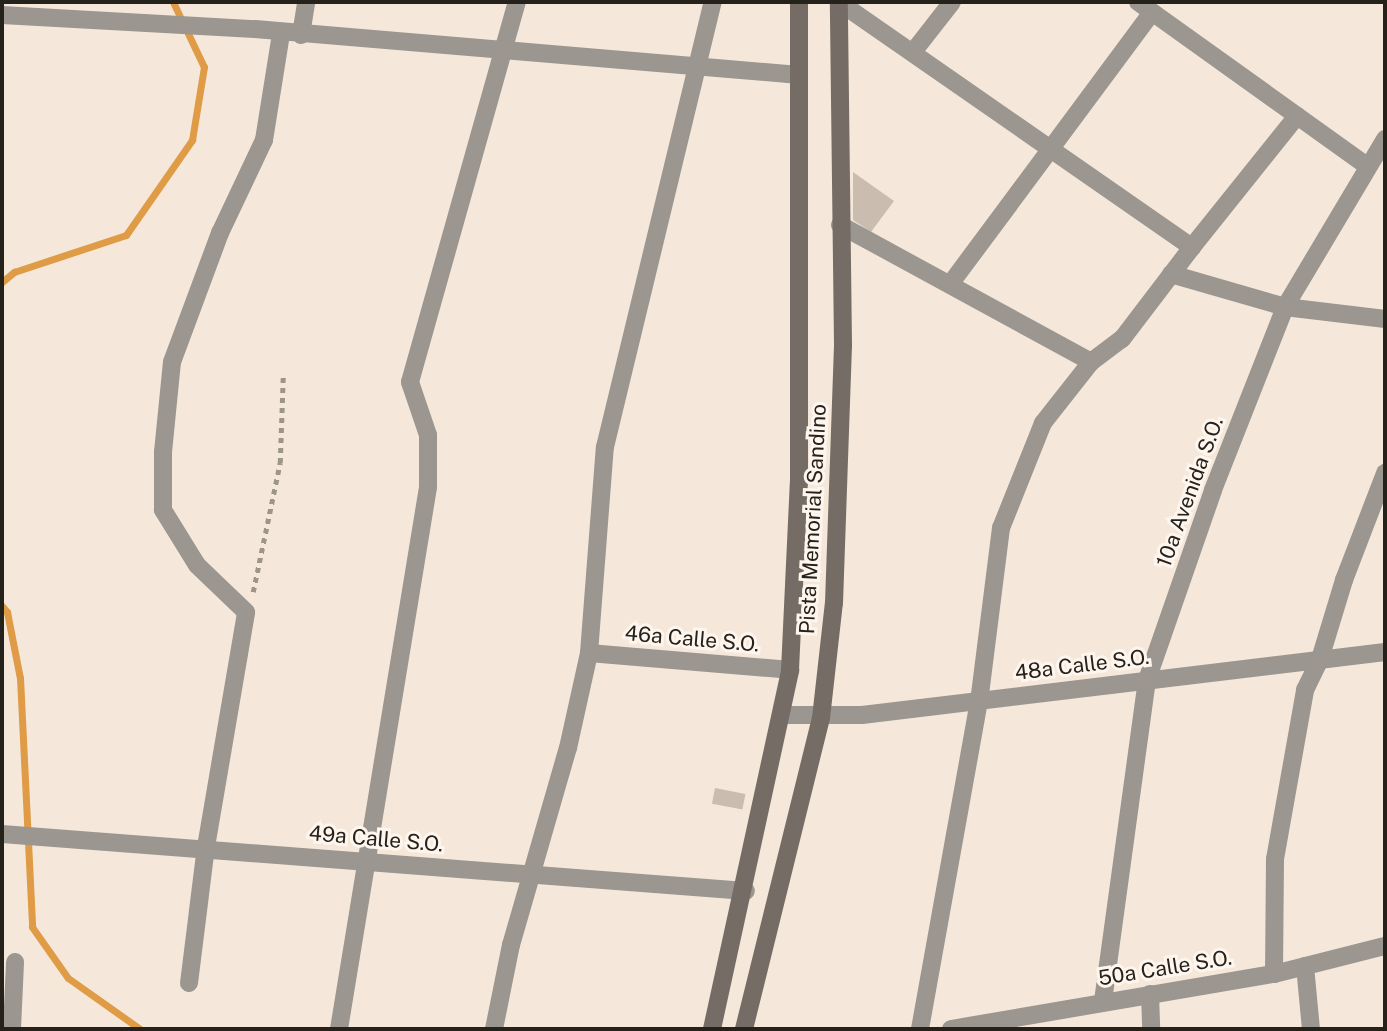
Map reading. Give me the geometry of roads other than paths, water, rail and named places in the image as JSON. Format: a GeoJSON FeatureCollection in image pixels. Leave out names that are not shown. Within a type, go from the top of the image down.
{"type":"FeatureCollection","features":[{"type":"Feature","properties":{"kind":"main road","name":"Pista Memorial Sandino"},"geometry":{"type":"LineString","coordinates":[[712,1029],[746,891],[784,715],[790,670],[798,509],[799,2]]}},
{"type":"Feature","properties":{"kind":"main road","name":"Pista Memorial Sandino"},"geometry":{"type":"LineString","coordinates":[[744,1029],[821,718],[835,576],[843,345],[839,2]]}},
{"type":"Feature","properties":{"kind":"street"},"geometry":{"type":"LineString","coordinates":[[301,35],[306,2]]}},
{"type":"Feature","properties":{"kind":"street"},"geometry":{"type":"LineString","coordinates":[[339,1029],[368,862],[378,773],[428,487],[428,435],[410,382],[506,49],[516,2]]}},
{"type":"Feature","properties":{"kind":"street"},"geometry":{"type":"LineString","coordinates":[[494,1029],[511,945],[533,874],[589,653],[605,447],[713,2]]}},
{"type":"Feature","properties":{"kind":"street"},"geometry":{"type":"LineString","coordinates":[[839,2],[1046,149],[1192,247]]}},
{"type":"Feature","properties":{"kind":"street"},"geometry":{"type":"LineString","coordinates":[[913,52],[952,2]]}},
{"type":"Feature","properties":{"kind":"street"},"geometry":{"type":"LineString","coordinates":[[951,283],[1145,7],[1366,165]]}},
{"type":"Feature","properties":{"kind":"street"},"geometry":{"type":"LineString","coordinates":[[8,11],[281,34],[506,49],[799,75]]}},
{"type":"Feature","properties":{"kind":"street"},"geometry":{"type":"LineString","coordinates":[[189,983],[206,847],[246,612],[197,565],[163,510],[163,452],[172,362],[220,233],[264,139],[281,34]]}},
{"type":"Feature","properties":{"kind":"street"},"geometry":{"type":"LineString","coordinates":[[919,1029],[979,701],[1000,528],[1043,423],[1091,362],[1122,339],[1297,116]]}},
{"type":"Feature","properties":{"kind":"street","name":"10a Avenida S.O."},"geometry":{"type":"LineString","coordinates":[[1103,1001],[1120,857],[1147,680],[1213,490],[1285,307],[1366,165],[1385,139]]}},
{"type":"Feature","properties":{"kind":"street"},"geometry":{"type":"LineString","coordinates":[[840,225],[951,283],[1091,362]]}},
{"type":"Feature","properties":{"kind":"street"},"geometry":{"type":"LineString","coordinates":[[1171,274],[1285,307],[1385,319]]}},
{"type":"Feature","properties":{"kind":"street"},"geometry":{"type":"LineString","coordinates":[[1274,974],[1275,859],[1305,690],[1320,659],[1344,580],[1385,473]]}},
{"type":"Feature","properties":{"kind":"street","name":"48a Calle S.O."},"geometry":{"type":"LineString","coordinates":[[784,715],[821,718],[1385,652]]}},
{"type":"Feature","properties":{"kind":"street","name":"46a Calle S.O."},"geometry":{"type":"LineString","coordinates":[[589,653],[790,670]]}},
{"type":"Feature","properties":{"kind":"street","name":"49a Calle S.O."},"geometry":{"type":"LineString","coordinates":[[2,834],[48,834],[746,891]]}},
{"type":"Feature","properties":{"kind":"street","name":"50a Calle S.O."},"geometry":{"type":"LineString","coordinates":[[951,1029],[1009,1023],[1103,1001],[1274,974],[1385,946]]}},
{"type":"Feature","properties":{"kind":"street"},"geometry":{"type":"LineString","coordinates":[[12,1029],[15,962]]}},
{"type":"Feature","properties":{"kind":"street"},"geometry":{"type":"LineString","coordinates":[[1305,966],[1311,1029]]}},
{"type":"Feature","properties":{"kind":"street"},"geometry":{"type":"LineString","coordinates":[[1150,994],[1151,1029]]}},
{"type":"Feature","properties":{"kind":"waterway"},"geometry":{"type":"LineString","coordinates":[[2,282],[14,272],[126,235],[192,140],[204,67],[173,2]]}},
{"type":"Feature","properties":{"kind":"waterway"},"geometry":{"type":"LineString","coordinates":[[2,606],[7,612],[20,678],[32,927],[68,978],[140,1029]]}}]}
